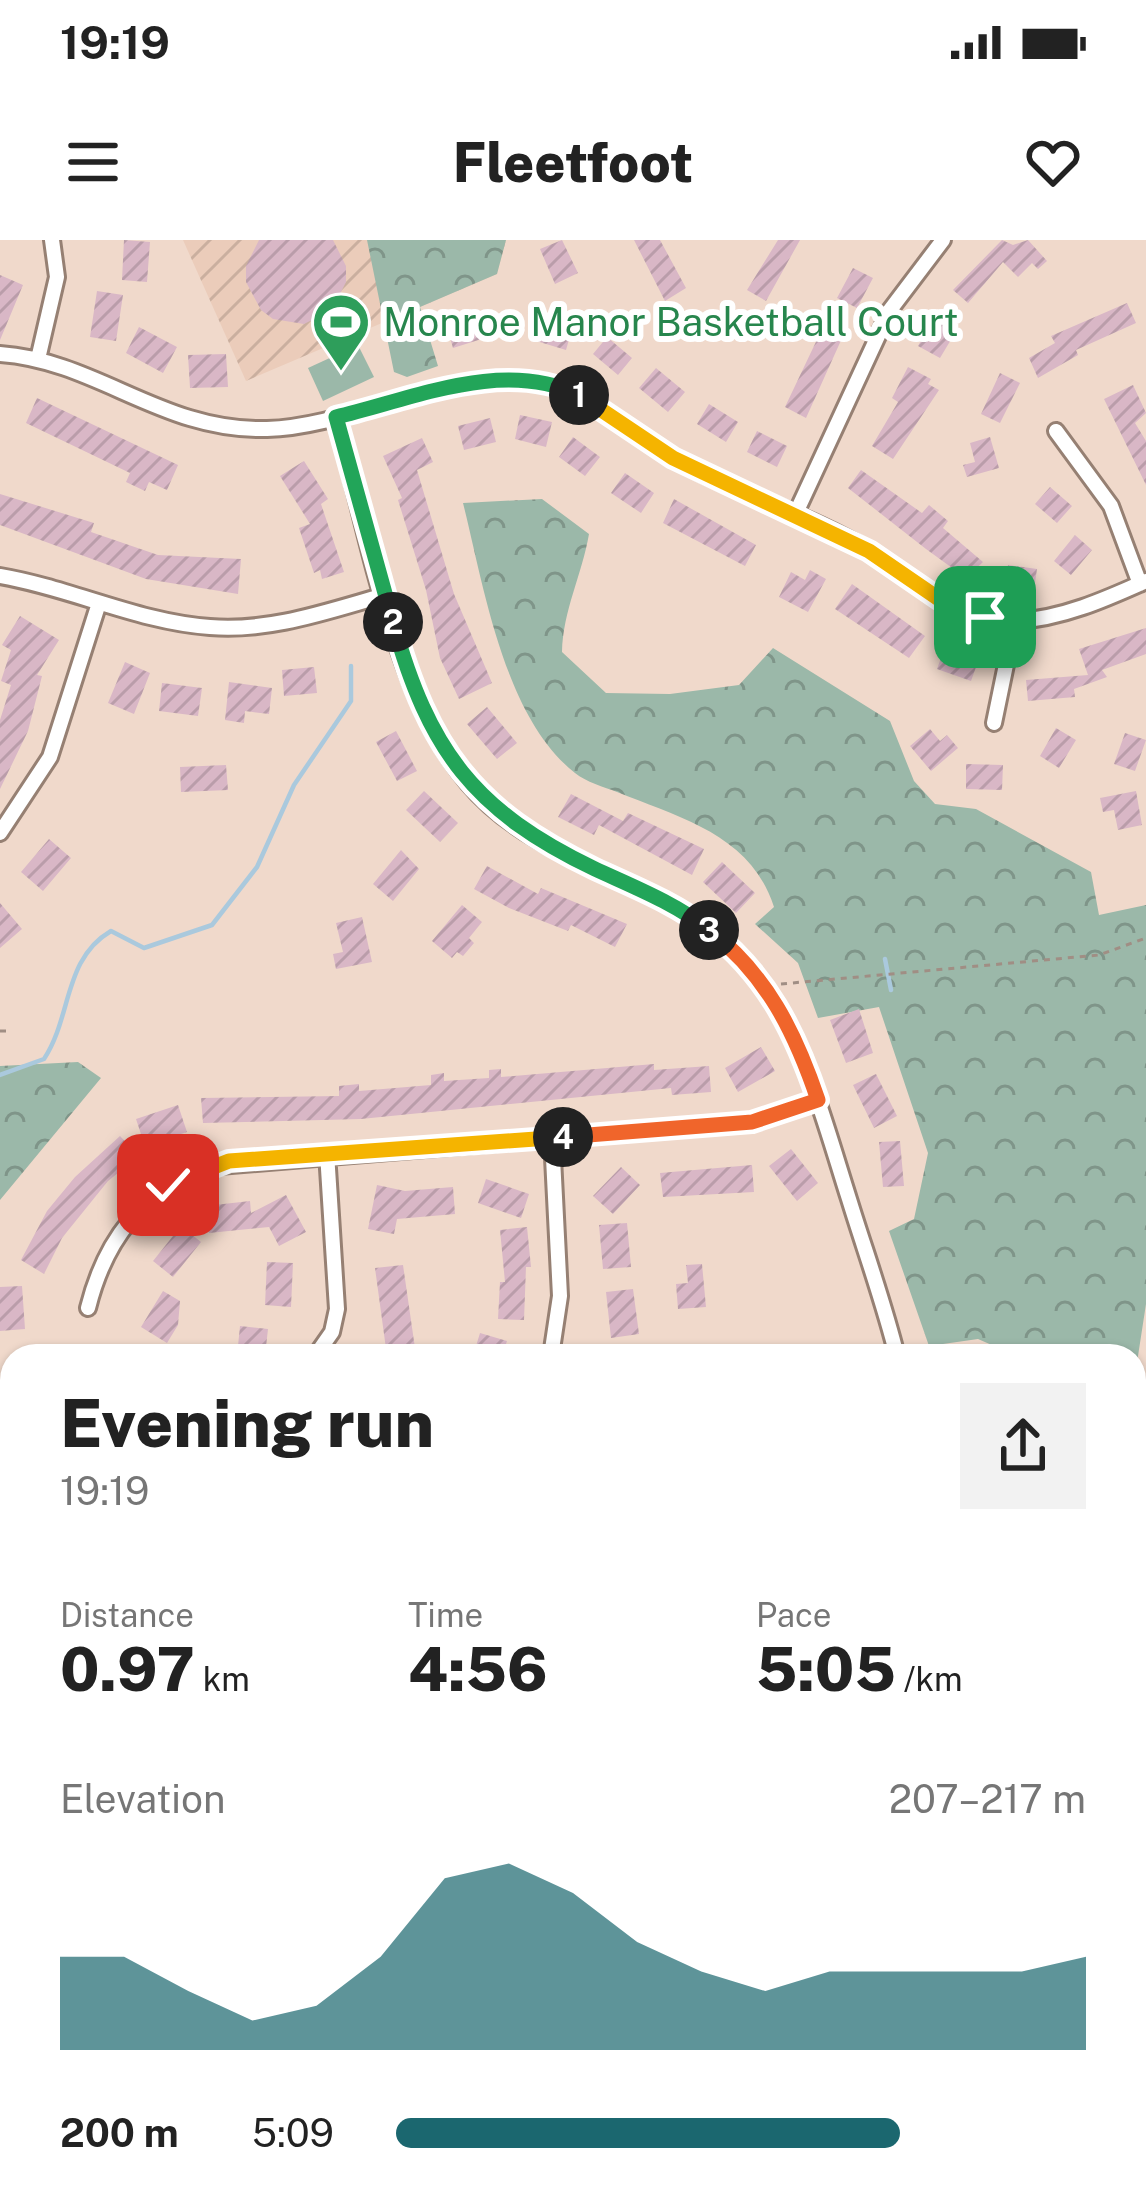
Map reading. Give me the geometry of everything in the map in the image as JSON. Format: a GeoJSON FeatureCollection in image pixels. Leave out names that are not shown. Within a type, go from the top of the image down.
{"type":"FeatureCollection","features":[{"type":"Feature","properties":{"kind":"street"},"geometry":{"type":"LineString","coordinates":[[38,359],[57,277],[52,240]]}},
{"type":"Feature","properties":{"kind":"street"},"geometry":{"type":"LineString","coordinates":[[796,515],[890,310],[943,240]]}},
{"type":"Feature","properties":{"kind":"street"},"geometry":{"type":"LineString","coordinates":[[0,354],[61,364],[160,412],[202,424],[266,430],[493,379],[541,381],[589,400],[695,469],[869,551],[939,599],[969,613],[1015,621],[1056,615],[1143,582],[1111,506],[1056,431]]}},
{"type":"Feature","properties":{"kind":"street"},"geometry":{"type":"LineString","coordinates":[[336,417],[418,704],[440,746],[478,795],[547,845],[695,919],[728,944],[769,992],[798,1043],[893,1344]]}},
{"type":"Feature","properties":{"kind":"street"},"geometry":{"type":"LineString","coordinates":[[0,576],[169,622],[242,628],[286,622],[385,595]]}},
{"type":"Feature","properties":{"kind":"street"},"geometry":{"type":"LineString","coordinates":[[0,833],[50,757],[99,603]]}},
{"type":"Feature","properties":{"kind":"street"},"geometry":{"type":"LineString","coordinates":[[994,723],[1015,621]]}},
{"type":"Feature","properties":{"kind":"street"},"geometry":{"type":"LineString","coordinates":[[88,1308],[112,1243],[136,1211],[168,1185],[229,1161],[752,1122],[818,1100]]}},
{"type":"Feature","properties":{"kind":"street"},"geometry":{"type":"LineString","coordinates":[[552,1138],[560,1296],[553,1344]]}},
{"type":"Feature","properties":{"kind":"street"},"geometry":{"type":"LineString","coordinates":[[324,1344],[337,1309],[327,1153]]}},
{"type":"Feature","properties":{"kind":"path"},"geometry":{"type":"LineString","coordinates":[[769,992],[787,981],[1100,955],[1146,938]]}},
{"type":"Feature","properties":{"kind":"path"},"geometry":{"type":"LineString","coordinates":[[0,1031],[10,1030]]}},
{"type":"Feature","properties":{"kind":"shaded area"},"geometry":{"type":"Polygon","coordinates":[[[183,240],[506,240],[497,274],[246,381],[183,240]]]}},
{"type":"Feature","properties":{"kind":"green space"},"geometry":{"type":"Polygon","coordinates":[[[367,240],[506,240],[497,274],[420,307],[438,366],[407,377],[394,372],[367,240]]]}},
{"type":"Feature","properties":{"kind":"green space","name":"Monroe Manor Basketball Court"},"geometry":{"type":"Polygon","coordinates":[[[358,345],[374,377],[323,401],[308,368],[358,345]]]}},
{"type":"Feature","properties":{"kind":"green space"},"geometry":{"type":"Polygon","coordinates":[[[542,499],[589,534],[562,652],[606,693],[670,694],[739,685],[773,648],[890,721],[914,781],[935,804],[976,809],[1091,872],[1099,915],[1146,905],[1146,1304],[1140,1344],[989,1344],[978,1339],[928,1344],[889,1231],[914,1219],[928,1153],[879,1007],[818,1018],[798,963],[755,924],[774,907],[749,862],[711,832],[575,773],[551,749],[530,719],[500,648],[463,503],[542,499]]]}},
{"type":"Feature","properties":{"kind":"green space"},"geometry":{"type":"Polygon","coordinates":[[[78,1062],[101,1078],[0,1200],[0,1066],[78,1062]]]}},
{"type":"Feature","properties":{"kind":"building"},"geometry":{"type":"Polygon","coordinates":[[[124,240],[150,242],[147,282],[122,280],[124,240]]]}},
{"type":"Feature","properties":{"kind":"building"},"geometry":{"type":"Polygon","coordinates":[[[259,240],[333,240],[346,266],[346,282],[332,310],[304,324],[273,319],[261,310],[246,282],[246,266],[259,240]]]}},
{"type":"Feature","properties":{"kind":"building"},"geometry":{"type":"Polygon","coordinates":[[[562,240],[578,273],[555,284],[540,249],[562,240]]]}},
{"type":"Feature","properties":{"kind":"building"},"geometry":{"type":"Polygon","coordinates":[[[634,240],[660,240],[686,288],[665,301],[634,240]]]}},
{"type":"Feature","properties":{"kind":"building"},"geometry":{"type":"Polygon","coordinates":[[[778,240],[800,240],[766,301],[747,290],[778,240]]]}},
{"type":"Feature","properties":{"kind":"building"},"geometry":{"type":"Polygon","coordinates":[[[1002,240],[1013,245],[1028,240],[1047,261],[1038,269],[1032,263],[1018,277],[1003,262],[968,303],[953,290],[1002,240]]]}},
{"type":"Feature","properties":{"kind":"building"},"geometry":{"type":"Polygon","coordinates":[[[853,268],[873,278],[857,308],[837,298],[853,268]]]}},
{"type":"Feature","properties":{"kind":"building"},"geometry":{"type":"Polygon","coordinates":[[[0,275],[23,285],[0,340],[0,275]]]}},
{"type":"Feature","properties":{"kind":"building"},"geometry":{"type":"Polygon","coordinates":[[[97,291],[123,295],[116,341],[90,337],[97,291]]]}},
{"type":"Feature","properties":{"kind":"building"},"geometry":{"type":"Polygon","coordinates":[[[1127,303],[1136,323],[1076,350],[1078,355],[1038,378],[1029,358],[1055,343],[1051,336],[1127,303]]]}},
{"type":"Feature","properties":{"kind":"building"},"geometry":{"type":"Polygon","coordinates":[[[743,310],[745,337],[709,340],[707,313],[743,310]]]}},
{"type":"Feature","properties":{"kind":"building"},"geometry":{"type":"Polygon","coordinates":[[[481,314],[488,337],[453,348],[446,324],[481,314]]]}},
{"type":"Feature","properties":{"kind":"building"},"geometry":{"type":"Polygon","coordinates":[[[936,315],[958,328],[940,358],[918,346],[936,315]]]}},
{"type":"Feature","properties":{"kind":"building"},"geometry":{"type":"Polygon","coordinates":[[[540,319],[572,329],[566,350],[533,340],[540,319]]]}},
{"type":"Feature","properties":{"kind":"building"},"geometry":{"type":"Polygon","coordinates":[[[139,327],[177,347],[163,373],[126,353],[139,327]]]}},
{"type":"Feature","properties":{"kind":"building"},"geometry":{"type":"Polygon","coordinates":[[[823,327],[843,336],[806,418],[785,407],[823,327]]]}},
{"type":"Feature","properties":{"kind":"building"},"geometry":{"type":"Polygon","coordinates":[[[607,337],[632,358],[618,375],[593,354],[607,337]]]}},
{"type":"Feature","properties":{"kind":"building"},"geometry":{"type":"Polygon","coordinates":[[[226,354],[228,387],[190,388],[188,355],[226,354]]]}},
{"type":"Feature","properties":{"kind":"building"},"geometry":{"type":"Polygon","coordinates":[[[908,367],[931,379],[928,384],[939,390],[893,459],[872,446],[898,402],[892,398],[908,367]]]}},
{"type":"Feature","properties":{"kind":"building"},"geometry":{"type":"Polygon","coordinates":[[[656,368],[685,392],[668,412],[639,388],[656,368]]]}},
{"type":"Feature","properties":{"kind":"building"},"geometry":{"type":"Polygon","coordinates":[[[1000,373],[1020,383],[1000,423],[981,414],[1000,373]]]}},
{"type":"Feature","properties":{"kind":"building"},"geometry":{"type":"Polygon","coordinates":[[[1133,385],[1146,413],[1135,423],[1146,441],[1146,485],[1104,399],[1133,385]]]}},
{"type":"Feature","properties":{"kind":"building"},"geometry":{"type":"Polygon","coordinates":[[[37,398],[178,465],[167,490],[149,482],[145,491],[126,482],[130,473],[26,423],[37,398]]]}},
{"type":"Feature","properties":{"kind":"building"},"geometry":{"type":"Polygon","coordinates":[[[709,404],[738,422],[726,442],[697,424],[709,404]]]}},
{"type":"Feature","properties":{"kind":"building"},"geometry":{"type":"Polygon","coordinates":[[[520,415],[552,422],[546,447],[515,439],[520,415]]]}},
{"type":"Feature","properties":{"kind":"building"},"geometry":{"type":"Polygon","coordinates":[[[490,418],[496,442],[464,450],[458,426],[490,418]]]}},
{"type":"Feature","properties":{"kind":"building"},"geometry":{"type":"Polygon","coordinates":[[[757,431],[787,446],[777,467],[747,452],[757,431]]]}},
{"type":"Feature","properties":{"kind":"building"},"geometry":{"type":"Polygon","coordinates":[[[573,437],[600,457],[585,476],[559,457],[573,437]]]}},
{"type":"Feature","properties":{"kind":"building"},"geometry":{"type":"Polygon","coordinates":[[[990,437],[999,468],[967,477],[963,465],[975,462],[970,443],[990,437]]]}},
{"type":"Feature","properties":{"kind":"building"},"geometry":{"type":"Polygon","coordinates":[[[422,438],[433,462],[417,470],[454,594],[492,683],[459,699],[440,658],[426,590],[398,500],[402,498],[383,456],[422,438]]]}},
{"type":"Feature","properties":{"kind":"building"},"geometry":{"type":"Polygon","coordinates":[[[304,461],[328,499],[321,504],[344,572],[322,579],[320,570],[314,573],[299,528],[310,524],[280,476],[304,461]]]}},
{"type":"Feature","properties":{"kind":"building"},"geometry":{"type":"Polygon","coordinates":[[[861,470],[922,513],[929,505],[948,521],[943,528],[983,562],[966,578],[926,549],[848,488],[861,470]]]}},
{"type":"Feature","properties":{"kind":"building"},"geometry":{"type":"Polygon","coordinates":[[[625,473],[654,493],[641,513],[611,493],[625,473]]]}},
{"type":"Feature","properties":{"kind":"building"},"geometry":{"type":"Polygon","coordinates":[[[1050,487],[1072,506],[1057,523],[1035,504],[1050,487]]]}},
{"type":"Feature","properties":{"kind":"building"},"geometry":{"type":"Polygon","coordinates":[[[0,494],[94,523],[91,532],[158,555],[241,559],[238,594],[146,579],[0,525],[0,494]]]}},
{"type":"Feature","properties":{"kind":"building"},"geometry":{"type":"Polygon","coordinates":[[[674,499],[756,545],[745,566],[663,523],[674,499]]]}},
{"type":"Feature","properties":{"kind":"building"},"geometry":{"type":"Polygon","coordinates":[[[1075,535],[1092,550],[1071,575],[1054,561],[1075,535]]]}},
{"type":"Feature","properties":{"kind":"building"},"geometry":{"type":"Polygon","coordinates":[[[1008,565],[1037,569],[1034,590],[1005,586],[1008,565]]]}},
{"type":"Feature","properties":{"kind":"building"},"geometry":{"type":"Polygon","coordinates":[[[810,570],[826,579],[808,612],[779,597],[791,572],[805,580],[810,570]]]}},
{"type":"Feature","properties":{"kind":"building"},"geometry":{"type":"Polygon","coordinates":[[[852,584],[925,636],[909,658],[835,609],[852,584]]]}},
{"type":"Feature","properties":{"kind":"building"},"geometry":{"type":"Polygon","coordinates":[[[20,616],[59,640],[37,675],[42,676],[28,731],[0,789],[0,720],[11,685],[1,681],[11,650],[2,645],[20,616]]]}},
{"type":"Feature","properties":{"kind":"building"},"geometry":{"type":"Polygon","coordinates":[[[1146,628],[1146,654],[1102,670],[1107,677],[1074,689],[1075,697],[1028,701],[1026,680],[1088,675],[1079,649],[1146,628]]]}},
{"type":"Feature","properties":{"kind":"building"},"geometry":{"type":"Polygon","coordinates":[[[946,644],[980,656],[971,681],[937,669],[946,644]]]}},
{"type":"Feature","properties":{"kind":"building"},"geometry":{"type":"Polygon","coordinates":[[[125,662],[150,673],[134,714],[108,703],[125,662]]]}},
{"type":"Feature","properties":{"kind":"building"},"geometry":{"type":"Polygon","coordinates":[[[314,667],[317,693],[284,696],[282,670],[314,667]]]}},
{"type":"Feature","properties":{"kind":"building"},"geometry":{"type":"Polygon","coordinates":[[[229,682],[272,688],[269,714],[245,711],[244,723],[225,720],[229,682]]]}},
{"type":"Feature","properties":{"kind":"building"},"geometry":{"type":"Polygon","coordinates":[[[162,683],[202,688],[198,716],[159,711],[162,683]]]}},
{"type":"Feature","properties":{"kind":"building"},"geometry":{"type":"Polygon","coordinates":[[[487,707],[517,743],[497,759],[467,724],[487,707]]]}},
{"type":"Feature","properties":{"kind":"building"},"geometry":{"type":"Polygon","coordinates":[[[1056,728],[1076,740],[1059,768],[1040,756],[1056,728]]]}},
{"type":"Feature","properties":{"kind":"building"},"geometry":{"type":"Polygon","coordinates":[[[930,729],[940,741],[947,735],[958,748],[931,771],[910,746],[930,729]]]}},
{"type":"Feature","properties":{"kind":"building"},"geometry":{"type":"Polygon","coordinates":[[[396,731],[417,771],[397,781],[376,742],[396,731]]]}},
{"type":"Feature","properties":{"kind":"building"},"geometry":{"type":"Polygon","coordinates":[[[1125,733],[1146,740],[1135,771],[1114,764],[1125,733]]]}},
{"type":"Feature","properties":{"kind":"building"},"geometry":{"type":"Polygon","coordinates":[[[966,764],[1003,765],[1002,790],[966,789],[966,764]]]}},
{"type":"Feature","properties":{"kind":"building"},"geometry":{"type":"Polygon","coordinates":[[[226,765],[228,790],[181,792],[180,767],[226,765]]]}},
{"type":"Feature","properties":{"kind":"building"},"geometry":{"type":"Polygon","coordinates":[[[424,791],[458,823],[440,842],[406,810],[424,791]]]}},
{"type":"Feature","properties":{"kind":"building"},"geometry":{"type":"Polygon","coordinates":[[[1136,791],[1142,825],[1118,830],[1114,810],[1103,812],[1100,798],[1136,791]]]}},
{"type":"Feature","properties":{"kind":"building"},"geometry":{"type":"Polygon","coordinates":[[[571,794],[623,821],[628,813],[704,849],[692,875],[599,825],[594,835],[558,817],[571,794]]]}},
{"type":"Feature","properties":{"kind":"building"},"geometry":{"type":"Polygon","coordinates":[[[49,839],[71,858],[43,891],[21,872],[49,839]]]}},
{"type":"Feature","properties":{"kind":"building"},"geometry":{"type":"Polygon","coordinates":[[[401,850],[419,869],[393,901],[373,884],[401,850]]]}},
{"type":"Feature","properties":{"kind":"building"},"geometry":{"type":"Polygon","coordinates":[[[722,862],[755,893],[736,913],[703,882],[722,862]]]}},
{"type":"Feature","properties":{"kind":"building"},"geometry":{"type":"Polygon","coordinates":[[[487,866],[538,894],[541,888],[627,924],[615,947],[571,925],[568,931],[509,908],[474,889],[487,866]]]}},
{"type":"Feature","properties":{"kind":"building"},"geometry":{"type":"Polygon","coordinates":[[[0,903],[22,929],[0,948],[0,903]]]}},
{"type":"Feature","properties":{"kind":"building"},"geometry":{"type":"Polygon","coordinates":[[[462,905],[482,922],[469,938],[474,943],[463,956],[457,952],[452,958],[432,941],[462,905]]]}},
{"type":"Feature","properties":{"kind":"building"},"geometry":{"type":"Polygon","coordinates":[[[362,917],[372,962],[336,969],[333,954],[343,952],[336,923],[362,917]]]}},
{"type":"Feature","properties":{"kind":"building"},"geometry":{"type":"Polygon","coordinates":[[[859,1009],[873,1053],[846,1063],[830,1020],[859,1009]]]}},
{"type":"Feature","properties":{"kind":"building"},"geometry":{"type":"Polygon","coordinates":[[[761,1047],[775,1071],[738,1092],[725,1068],[761,1047]]]}},
{"type":"Feature","properties":{"kind":"building"},"geometry":{"type":"Polygon","coordinates":[[[654,1064],[654,1070],[709,1066],[711,1092],[672,1095],[671,1088],[361,1119],[203,1123],[201,1098],[339,1096],[339,1086],[359,1084],[359,1091],[431,1085],[431,1075],[444,1073],[444,1081],[489,1078],[489,1070],[501,1069],[501,1077],[654,1064]]]}},
{"type":"Feature","properties":{"kind":"building"},"geometry":{"type":"Polygon","coordinates":[[[876,1074],[897,1116],[874,1128],[853,1085],[876,1074]]]}},
{"type":"Feature","properties":{"kind":"building"},"geometry":{"type":"Polygon","coordinates":[[[178,1105],[187,1132],[145,1146],[136,1119],[178,1105]]]}},
{"type":"Feature","properties":{"kind":"building"},"geometry":{"type":"Polygon","coordinates":[[[120,1136],[139,1156],[108,1181],[62,1238],[44,1274],[21,1260],[47,1211],[75,1177],[120,1136]]]}},
{"type":"Feature","properties":{"kind":"building"},"geometry":{"type":"Polygon","coordinates":[[[900,1141],[904,1186],[883,1187],[879,1142],[900,1141]]]}},
{"type":"Feature","properties":{"kind":"building"},"geometry":{"type":"Polygon","coordinates":[[[791,1149],[818,1183],[797,1201],[769,1166],[791,1149]]]}},
{"type":"Feature","properties":{"kind":"building"},"geometry":{"type":"Polygon","coordinates":[[[752,1165],[754,1192],[663,1197],[660,1173],[752,1165]]]}},
{"type":"Feature","properties":{"kind":"building"},"geometry":{"type":"Polygon","coordinates":[[[621,1167],[640,1185],[613,1214],[593,1196],[621,1167]]]}},
{"type":"Feature","properties":{"kind":"building"},"geometry":{"type":"Polygon","coordinates":[[[486,1179],[529,1194],[521,1218],[478,1203],[486,1179]]]}},
{"type":"Feature","properties":{"kind":"building"},"geometry":{"type":"Polygon","coordinates":[[[377,1185],[405,1191],[453,1187],[455,1214],[397,1219],[394,1234],[368,1229],[377,1185]]]}},
{"type":"Feature","properties":{"kind":"building"},"geometry":{"type":"Polygon","coordinates":[[[286,1195],[306,1232],[279,1246],[269,1227],[209,1233],[206,1206],[250,1201],[251,1213],[286,1195]]]}},
{"type":"Feature","properties":{"kind":"building"},"geometry":{"type":"Polygon","coordinates":[[[627,1223],[631,1267],[603,1269],[599,1225],[627,1223]]]}},
{"type":"Feature","properties":{"kind":"building"},"geometry":{"type":"Polygon","coordinates":[[[181,1226],[201,1242],[173,1277],[153,1261],[181,1226]]]}},
{"type":"Feature","properties":{"kind":"building"},"geometry":{"type":"Polygon","coordinates":[[[527,1227],[531,1267],[526,1267],[524,1320],[498,1319],[500,1282],[505,1282],[500,1230],[527,1227]]]}},
{"type":"Feature","properties":{"kind":"building"},"geometry":{"type":"Polygon","coordinates":[[[267,1262],[293,1263],[291,1307],[265,1305],[267,1262]]]}},
{"type":"Feature","properties":{"kind":"building"},"geometry":{"type":"Polygon","coordinates":[[[702,1264],[706,1307],[678,1309],[676,1284],[688,1283],[686,1265],[702,1264]]]}},
{"type":"Feature","properties":{"kind":"building"},"geometry":{"type":"Polygon","coordinates":[[[403,1265],[414,1344],[385,1344],[375,1268],[403,1265]]]}},
{"type":"Feature","properties":{"kind":"building"},"geometry":{"type":"Polygon","coordinates":[[[22,1286],[25,1329],[0,1331],[0,1287],[22,1286]]]}},
{"type":"Feature","properties":{"kind":"building"},"geometry":{"type":"Polygon","coordinates":[[[633,1289],[639,1334],[611,1338],[606,1292],[633,1289]]]}},
{"type":"Feature","properties":{"kind":"building"},"geometry":{"type":"Polygon","coordinates":[[[163,1291],[180,1301],[178,1325],[167,1343],[141,1327],[163,1291]]]}},
{"type":"Feature","properties":{"kind":"building"},"geometry":{"type":"Polygon","coordinates":[[[240,1326],[268,1329],[266,1344],[238,1344],[240,1326]]]}},
{"type":"Feature","properties":{"kind":"building"},"geometry":{"type":"Polygon","coordinates":[[[480,1333],[507,1341],[506,1344],[477,1344],[480,1333]]]}},
{"type":"Feature","properties":{"kind":"waterway"},"geometry":{"type":"LineString","coordinates":[[0,1075],[44,1059],[84,957],[111,931],[144,948],[212,925],[257,867],[294,785],[351,701],[351,666]]}},
{"type":"Feature","properties":{"kind":"waterway"},"geometry":{"type":"LineString","coordinates":[[885,959],[891,990]]}},
{"type":"Feature","properties":{"kind":"place","name":"Monroe Manor Basketball Court"},"geometry":{"type":"Point","coordinates":[341,373]}},
{"type":"Feature","properties":{"kind":"route"},"geometry":{"type":"LineString","coordinates":[[168,1185],[229,1161],[692,1129],[767,1119],[818,1100],[780,1007],[728,944],[676,908],[514,825],[478,795],[440,746],[412,689],[336,417],[493,379],[541,381],[566,388],[673,458],[869,551],[939,599],[985,617]]}}]}
